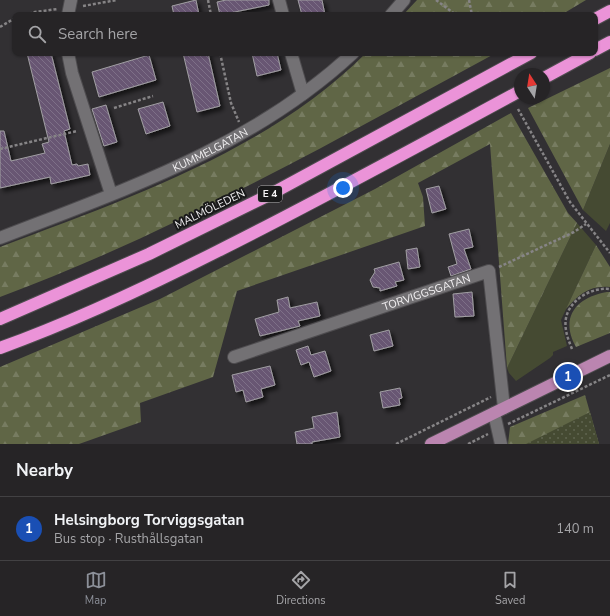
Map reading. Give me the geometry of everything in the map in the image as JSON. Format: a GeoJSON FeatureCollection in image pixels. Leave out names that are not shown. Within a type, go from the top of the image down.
{"type":"FeatureCollection","features":[{"type":"Feature","properties":{"kind":"highway"},"geometry":{"type":"LineString","coordinates":[[598,17],[610,11]]}},
{"type":"Feature","properties":{"kind":"highway"},"geometry":{"type":"LineString","coordinates":[[598,48],[610,42]]}},
{"type":"Feature","properties":{"kind":"highway","name":"MALMÖLEDEN"},"geometry":{"type":"LineString","coordinates":[[0,319],[149,254],[272,194],[525,56]]}},
{"type":"Feature","properties":{"kind":"highway"},"geometry":{"type":"LineString","coordinates":[[550,75],[584,56]]}},
{"type":"Feature","properties":{"kind":"highway","name":"E 4"},"geometry":{"type":"LineString","coordinates":[[0,348],[102,308],[159,281],[288,216],[514,94]]}},
{"type":"Feature","properties":{"kind":"main road"},"geometry":{"type":"LineString","coordinates":[[431,444],[610,356]]}},
{"type":"Feature","properties":{"kind":"street"},"geometry":{"type":"LineString","coordinates":[[69,12],[71,0]]}},
{"type":"Feature","properties":{"kind":"street"},"geometry":{"type":"LineString","coordinates":[[279,0],[281,12]]}},
{"type":"Feature","properties":{"kind":"street"},"geometry":{"type":"LineString","coordinates":[[394,12],[404,0]]}},
{"type":"Feature","properties":{"kind":"street"},"geometry":{"type":"LineString","coordinates":[[69,56],[72,73],[112,194]]}},
{"type":"Feature","properties":{"kind":"street"},"geometry":{"type":"LineString","coordinates":[[292,56],[303,94]]}},
{"type":"Feature","properties":{"kind":"street","name":"KUMMELGATAN"},"geometry":{"type":"LineString","coordinates":[[0,238],[186,164],[244,133],[303,94],[349,56]]}},
{"type":"Feature","properties":{"kind":"street"},"geometry":{"type":"LineString","coordinates":[[489,271],[502,391],[498,429],[500,444]]}},
{"type":"Feature","properties":{"kind":"street","name":"TORVIGGSGATAN"},"geometry":{"type":"LineString","coordinates":[[234,357],[489,271]]}},
{"type":"Feature","properties":{"kind":"path"},"geometry":{"type":"LineString","coordinates":[[208,0],[210,12]]}},
{"type":"Feature","properties":{"kind":"path"},"geometry":{"type":"LineString","coordinates":[[436,0],[452,12]]}},
{"type":"Feature","properties":{"kind":"path"},"geometry":{"type":"LineString","coordinates":[[469,0],[471,12]]}},
{"type":"Feature","properties":{"kind":"path"},"geometry":{"type":"LineString","coordinates":[[0,27],[12,20]]}},
{"type":"Feature","properties":{"kind":"path"},"geometry":{"type":"LineString","coordinates":[[221,56],[231,103],[244,133]]}},
{"type":"Feature","properties":{"kind":"path"},"geometry":{"type":"LineString","coordinates":[[114,108],[153,96]]}},
{"type":"Feature","properties":{"kind":"path"},"geometry":{"type":"LineString","coordinates":[[518,109],[570,202],[610,253]]}},
{"type":"Feature","properties":{"kind":"path"},"geometry":{"type":"LineString","coordinates":[[0,149],[90,128]]}},
{"type":"Feature","properties":{"kind":"path"},"geometry":{"type":"LineString","coordinates":[[489,271],[567,235],[586,224]]}},
{"type":"Feature","properties":{"kind":"path"},"geometry":{"type":"LineString","coordinates":[[572,349],[566,334],[565,326],[569,311],[576,300],[588,292],[610,289]]}},
{"type":"Feature","properties":{"kind":"path"},"geometry":{"type":"LineString","coordinates":[[468,444],[610,375]]}},
{"type":"Feature","properties":{"kind":"path"},"geometry":{"type":"LineString","coordinates":[[396,444],[502,391]]}},
{"type":"Feature","properties":{"kind":"green space"},"geometry":{"type":"Polygon","coordinates":[[[417,0],[586,0],[566,12],[406,12],[417,0]]]}},
{"type":"Feature","properties":{"kind":"green space"},"geometry":{"type":"Polygon","coordinates":[[[363,56],[490,56],[321,148],[203,209],[82,264],[0,297],[0,247],[97,210],[194,169],[241,145],[285,118],[327,88],[363,56]]]}},
{"type":"Feature","properties":{"kind":"green space"},"geometry":{"type":"Polygon","coordinates":[[[610,68],[610,144],[583,210],[528,108],[536,104],[550,104],[550,97],[610,68]]]}},
{"type":"Feature","properties":{"kind":"green space"},"geometry":{"type":"Polygon","coordinates":[[[511,113],[568,213],[577,223],[507,368],[490,144],[418,183],[423,197],[425,226],[237,291],[213,377],[140,403],[141,422],[79,444],[0,444],[0,367],[160,299],[375,189],[511,113]]]}},
{"type":"Feature","properties":{"kind":"green space"},"geometry":{"type":"Polygon","coordinates":[[[610,144],[610,223],[606,231],[583,210],[610,144]]]}},
{"type":"Feature","properties":{"kind":"green space"},"geometry":{"type":"Polygon","coordinates":[[[577,223],[596,245],[561,320],[567,346],[553,352],[553,355],[550,358],[516,381],[509,373],[507,368],[577,223]]]}},
{"type":"Feature","properties":{"kind":"green space"},"geometry":{"type":"Polygon","coordinates":[[[596,245],[610,267],[610,287],[597,287],[585,292],[566,309],[596,245]]]}},
{"type":"Feature","properties":{"kind":"green space"},"geometry":{"type":"Polygon","coordinates":[[[610,292],[610,333],[576,347],[571,336],[569,326],[570,318],[574,310],[587,298],[610,292]]]}},
{"type":"Feature","properties":{"kind":"green space"},"geometry":{"type":"Polygon","coordinates":[[[585,395],[599,444],[508,444],[510,427],[585,395]]]}},
{"type":"Feature","properties":{"kind":"green space"},"geometry":{"type":"Polygon","coordinates":[[[590,412],[599,444],[526,444],[590,412]]]}},
{"type":"Feature","properties":{"kind":"building"},"geometry":{"type":"Polygon","coordinates":[[[196,0],[198,12],[173,12],[172,6],[196,0]]]}},
{"type":"Feature","properties":{"kind":"building"},"geometry":{"type":"Polygon","coordinates":[[[226,0],[269,0],[269,5],[235,12],[219,12],[217,2],[226,0]]]}},
{"type":"Feature","properties":{"kind":"building"},"geometry":{"type":"Polygon","coordinates":[[[298,0],[322,0],[324,12],[301,12],[298,0]]]}},
{"type":"Feature","properties":{"kind":"building"},"geometry":{"type":"Polygon","coordinates":[[[28,56],[52,56],[70,129],[64,131],[72,165],[77,164],[78,166],[88,164],[90,175],[51,184],[50,177],[0,188],[0,131],[4,131],[11,161],[45,153],[42,144],[49,142],[28,56]]]}},
{"type":"Feature","properties":{"kind":"building"},"geometry":{"type":"Polygon","coordinates":[[[149,56],[156,80],[99,97],[92,72],[149,56]]]}},
{"type":"Feature","properties":{"kind":"building"},"geometry":{"type":"Polygon","coordinates":[[[184,56],[209,56],[220,106],[197,112],[184,56]]]}},
{"type":"Feature","properties":{"kind":"building"},"geometry":{"type":"Polygon","coordinates":[[[253,56],[278,56],[281,70],[257,76],[253,56]]]}},
{"type":"Feature","properties":{"kind":"building"},"geometry":{"type":"Polygon","coordinates":[[[163,102],[170,126],[146,134],[138,109],[163,102]]]}},
{"type":"Feature","properties":{"kind":"building"},"geometry":{"type":"Polygon","coordinates":[[[106,105],[117,142],[104,146],[92,109],[106,105]]]}},
{"type":"Feature","properties":{"kind":"building"},"geometry":{"type":"Polygon","coordinates":[[[439,186],[446,209],[432,213],[426,189],[439,186]]]}},
{"type":"Feature","properties":{"kind":"building"},"geometry":{"type":"Polygon","coordinates":[[[469,229],[473,247],[464,249],[471,269],[451,276],[448,267],[457,264],[449,234],[469,229]]]}},
{"type":"Feature","properties":{"kind":"building"},"geometry":{"type":"Polygon","coordinates":[[[417,248],[420,267],[408,269],[406,250],[417,248]]]}},
{"type":"Feature","properties":{"kind":"building"},"geometry":{"type":"Polygon","coordinates":[[[399,262],[404,280],[395,282],[397,286],[380,291],[380,288],[373,287],[370,280],[375,272],[374,269],[399,262]]]}},
{"type":"Feature","properties":{"kind":"building"},"geometry":{"type":"Polygon","coordinates":[[[472,292],[474,316],[455,317],[453,294],[472,292]]]}},
{"type":"Feature","properties":{"kind":"building"},"geometry":{"type":"Polygon","coordinates":[[[288,297],[290,308],[317,302],[320,316],[298,321],[300,326],[260,336],[255,319],[279,312],[277,300],[288,297]]]}},
{"type":"Feature","properties":{"kind":"building"},"geometry":{"type":"Polygon","coordinates":[[[389,330],[393,346],[374,351],[370,335],[389,330]]]}},
{"type":"Feature","properties":{"kind":"building"},"geometry":{"type":"Polygon","coordinates":[[[308,346],[311,355],[325,351],[331,371],[314,377],[309,362],[301,365],[296,350],[308,346]]]}},
{"type":"Feature","properties":{"kind":"building"},"geometry":{"type":"Polygon","coordinates":[[[270,366],[275,385],[261,389],[263,397],[246,402],[243,390],[236,392],[232,375],[270,366]]]}},
{"type":"Feature","properties":{"kind":"building"},"geometry":{"type":"Polygon","coordinates":[[[400,388],[402,398],[399,399],[400,405],[383,408],[380,392],[400,388]]]}},
{"type":"Feature","properties":{"kind":"building"},"geometry":{"type":"Polygon","coordinates":[[[337,412],[340,437],[312,442],[312,444],[297,444],[295,432],[314,428],[312,417],[337,412]]]}},
{"type":"Feature","properties":{"kind":"place","name":"Helsingborg Torviggsgatan"},"geometry":{"type":"Point","coordinates":[568,377]}}]}
